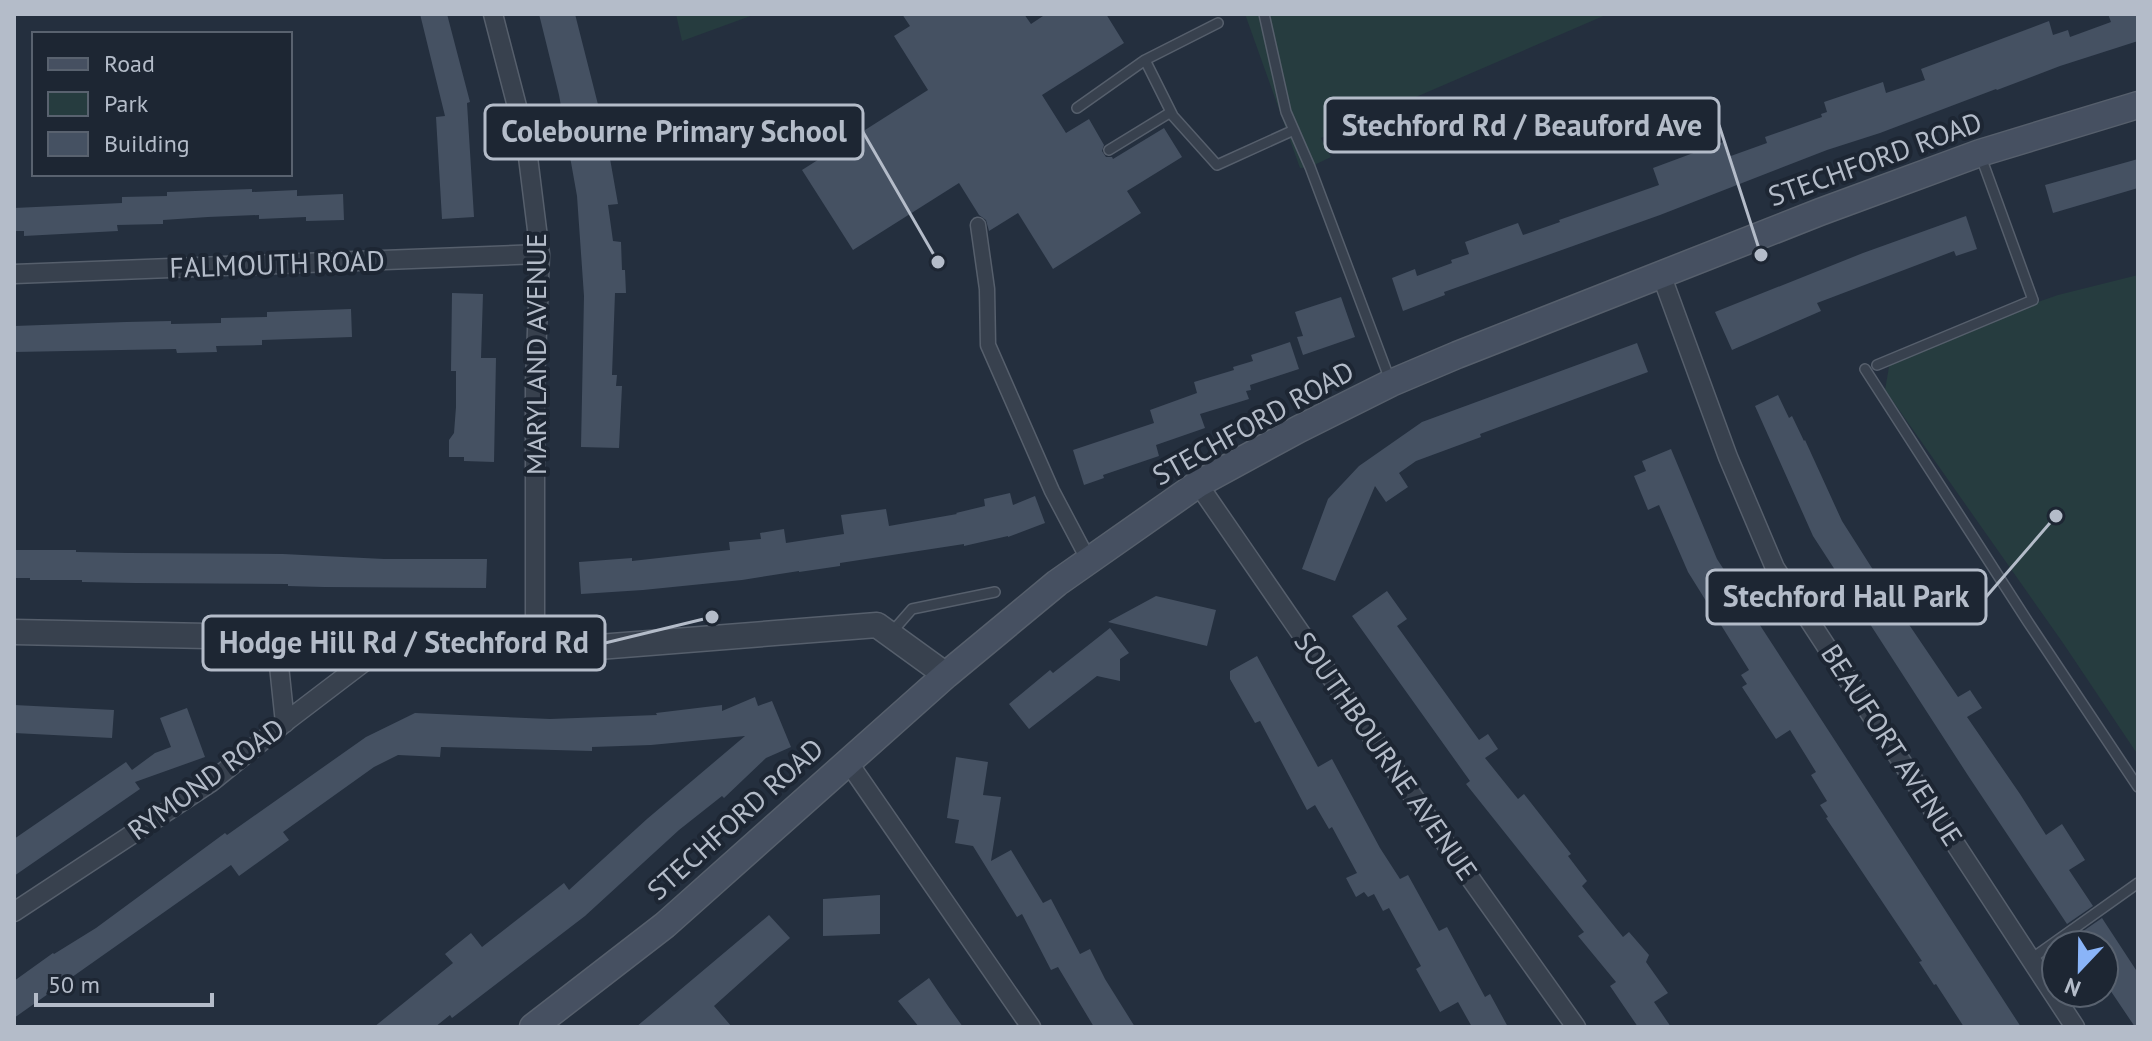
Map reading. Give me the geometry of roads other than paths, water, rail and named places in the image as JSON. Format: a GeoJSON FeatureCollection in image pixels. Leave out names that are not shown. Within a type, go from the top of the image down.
{"type":"FeatureCollection","features":[{"type":"Feature","properties":{"kind":"main road","name":"STECHFORD ROAD"},"geometry":{"type":"LineString","coordinates":[[533,1027],[665,925],[946,675],[1057,583],[1198,484],[1391,383],[1457,355],[1980,153],[2138,105]]}},
{"type":"Feature","properties":{"kind":"street","name":"MARYLAND AVENUE"},"geometry":{"type":"LineString","coordinates":[[493,14],[526,141],[540,254],[535,383],[535,652]]}},
{"type":"Feature","properties":{"kind":"street"},"geometry":{"type":"LineString","coordinates":[[978,225],[987,289],[988,345],[1052,491],[1089,561]]}},
{"type":"Feature","properties":{"kind":"street","name":"FALMOUTH ROAD"},"geometry":{"type":"LineString","coordinates":[[14,274],[540,254]]}},
{"type":"Feature","properties":{"kind":"street","name":"BEAUFORT AVENUE"},"geometry":{"type":"LineString","coordinates":[[1661,274],[1728,457],[1775,568],[2075,1027]]}},
{"type":"Feature","properties":{"kind":"street","name":"SOUTHBOURNE AVENUE"},"geometry":{"type":"LineString","coordinates":[[1198,484],[1576,1027]]}},
{"type":"Feature","properties":{"kind":"street"},"geometry":{"type":"LineString","coordinates":[[14,632],[393,640],[535,652],[877,625],[946,675]]}},
{"type":"Feature","properties":{"kind":"street"},"geometry":{"type":"LineString","coordinates":[[276,637],[285,723]]}},
{"type":"Feature","properties":{"kind":"street","name":"RYMOND ROAD"},"geometry":{"type":"LineString","coordinates":[[14,912],[210,783],[393,640]]}},
{"type":"Feature","properties":{"kind":"street"},"geometry":{"type":"LineString","coordinates":[[848,762],[1031,1027]]}},
{"type":"Feature","properties":{"kind":"lane"},"geometry":{"type":"LineString","coordinates":[[1264,14],[1286,112],[1310,167],[1391,383]]}},
{"type":"Feature","properties":{"kind":"lane"},"geometry":{"type":"LineString","coordinates":[[1077,108],[1145,60],[1218,23]]}},
{"type":"Feature","properties":{"kind":"lane"},"geometry":{"type":"LineString","coordinates":[[1145,60],[1171,112],[1217,165],[1294,130]]}},
{"type":"Feature","properties":{"kind":"lane"},"geometry":{"type":"LineString","coordinates":[[1109,150],[1171,112]]}},
{"type":"Feature","properties":{"kind":"lane"},"geometry":{"type":"LineString","coordinates":[[1877,365],[2033,300],[1980,153]]}},
{"type":"Feature","properties":{"kind":"lane"},"geometry":{"type":"LineString","coordinates":[[1865,369],[2138,787]]}},
{"type":"Feature","properties":{"kind":"lane"},"geometry":{"type":"LineString","coordinates":[[890,635],[912,609],[995,592]]}},
{"type":"Feature","properties":{"kind":"lane"},"geometry":{"type":"LineString","coordinates":[[2031,959],[2138,883]]}},
{"type":"Feature","properties":{"kind":"place","name":"Stechford Rd / Beauford Ave"},"geometry":{"type":"Point","coordinates":[1761,255]}},
{"type":"Feature","properties":{"kind":"place","name":"Colebourne Primary School"},"geometry":{"type":"Point","coordinates":[938,262]}},
{"type":"Feature","properties":{"kind":"place","name":"Stechford Hall Park"},"geometry":{"type":"Point","coordinates":[2056,516]}},
{"type":"Feature","properties":{"kind":"place","name":"Hodge Hill Rd / Stechford Rd"},"geometry":{"type":"Point","coordinates":[712,617]}}]}
